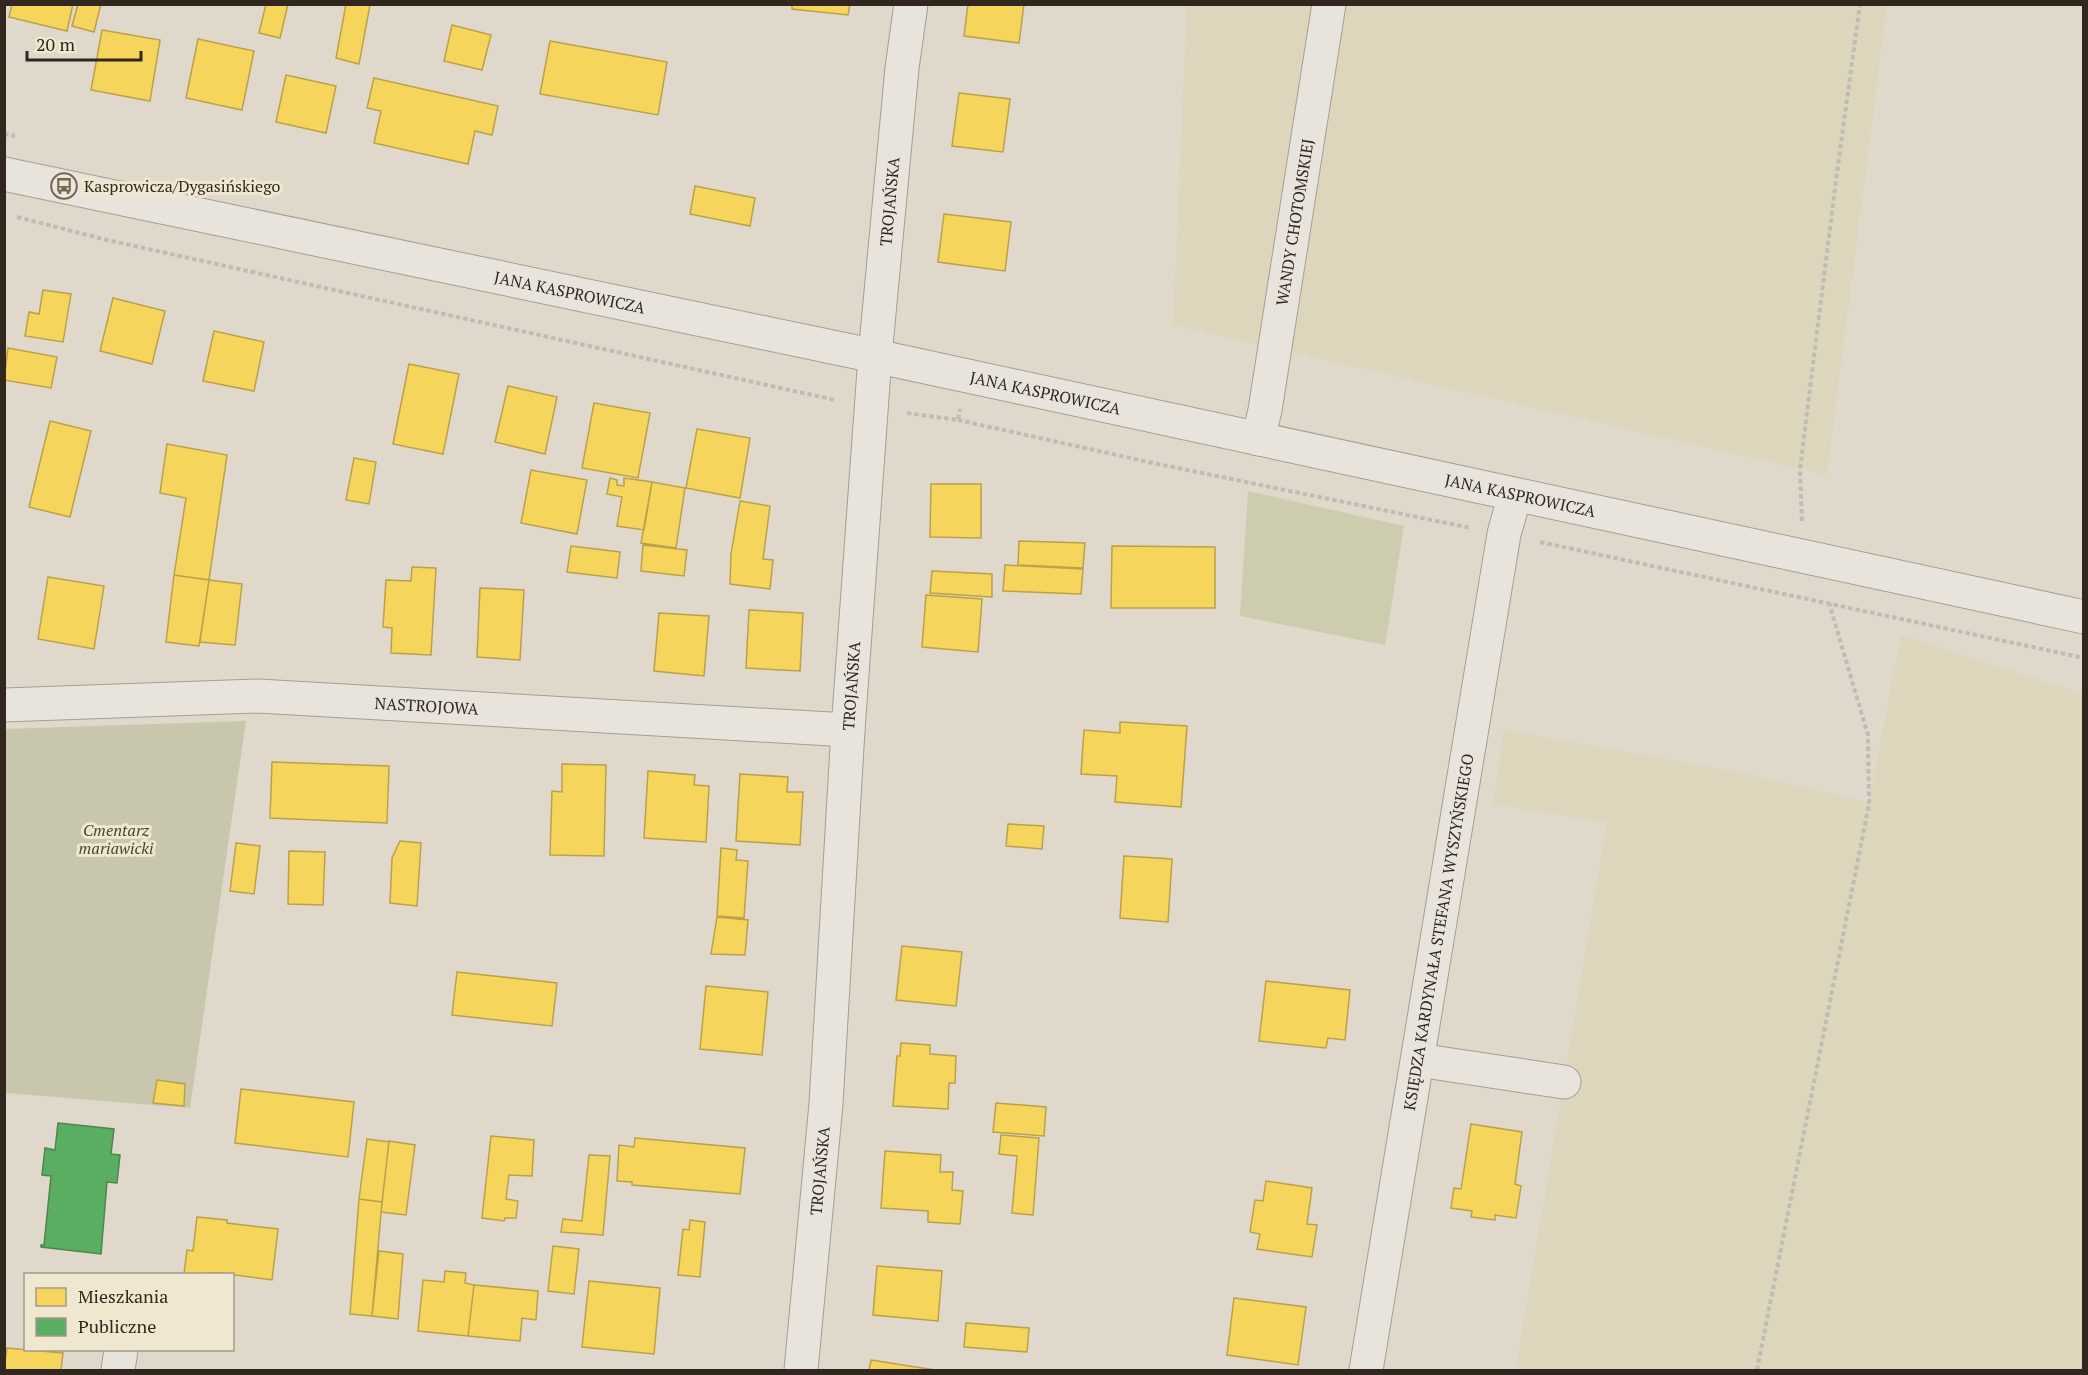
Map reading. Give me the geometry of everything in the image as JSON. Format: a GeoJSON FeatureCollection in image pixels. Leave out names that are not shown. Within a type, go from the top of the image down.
{"type":"FeatureCollection","features":[{"type":"Feature","properties":{"kind":"street","name":"TROJAŃSKA"},"geometry":{"type":"LineString","coordinates":[[801,1371],[826,1104],[848,730],[875,356],[902,68],[911,4]]}},
{"type":"Feature","properties":{"kind":"street","name":"WANDY CHOTOMSKIEJ"},"geometry":{"type":"LineString","coordinates":[[1258,439],[1265,410],[1329,4]]}},
{"type":"Feature","properties":{"kind":"street","name":"JANA KASPROWICZA"},"geometry":{"type":"LineString","coordinates":[[4,174],[875,356],[2084,617]]}},
{"type":"Feature","properties":{"kind":"street","name":"KSIĘDZA KARDYNAŁA STEFANA WYSZYŃSKIEGO"},"geometry":{"type":"LineString","coordinates":[[1366,1371],[1504,534],[1515,495]]}},
{"type":"Feature","properties":{"kind":"street","name":"NASTROJOWA"},"geometry":{"type":"LineString","coordinates":[[4,705],[258,696],[848,730]]}},
{"type":"Feature","properties":{"kind":"street"},"geometry":{"type":"LineString","coordinates":[[1418,1060],[1564,1082]]}},
{"type":"Feature","properties":{"kind":"street"},"geometry":{"type":"LineString","coordinates":[[118,1371],[121,1351]]}},
{"type":"Feature","properties":{"kind":"path"},"geometry":{"type":"LineString","coordinates":[[1802,522],[1800,469],[1834,191],[1860,4]]}},
{"type":"Feature","properties":{"kind":"path"},"geometry":{"type":"LineString","coordinates":[[1757,1371],[1869,804],[1868,735],[1829,603]]}},
{"type":"Feature","properties":{"kind":"shaded area"},"geometry":{"type":"Polygon","coordinates":[[[1187,5],[1887,5],[1827,475],[1173,325],[1187,5]]]}},
{"type":"Feature","properties":{"kind":"shaded area"},"geometry":{"type":"Polygon","coordinates":[[[1901,635],[2083,694],[2083,1370],[1516,1370],[1607,823],[1493,804],[1504,730],[1753,775],[1869,803],[1901,635]]]}},
{"type":"Feature","properties":{"kind":"green space"},"geometry":{"type":"Polygon","coordinates":[[[1248,491],[1404,526],[1385,645],[1240,616],[1248,491]]]}},
{"type":"Feature","properties":{"kind":"green space","name":"Cmentarz mariawicki"},"geometry":{"type":"Polygon","coordinates":[[[246,721],[190,1108],[5,1093],[4,729],[246,721]]]}},
{"type":"Feature","properties":{"kind":"building: Mieszkania"},"geometry":{"type":"Polygon","coordinates":[[[12,4],[73,4],[67,31],[9,17],[12,4]]]}},
{"type":"Feature","properties":{"kind":"building: Mieszkania"},"geometry":{"type":"Polygon","coordinates":[[[78,4],[101,4],[94,32],[72,26],[78,4]]]}},
{"type":"Feature","properties":{"kind":"building: Mieszkania"},"geometry":{"type":"Polygon","coordinates":[[[266,4],[288,4],[280,38],[259,33],[266,4]]]}},
{"type":"Feature","properties":{"kind":"building: Mieszkania"},"geometry":{"type":"Polygon","coordinates":[[[346,4],[370,5],[359,64],[336,58],[346,4]]]}},
{"type":"Feature","properties":{"kind":"building: Mieszkania"},"geometry":{"type":"Polygon","coordinates":[[[792,4],[850,4],[848,15],[792,9],[792,4]]]}},
{"type":"Feature","properties":{"kind":"building: Mieszkania"},"geometry":{"type":"Polygon","coordinates":[[[968,4],[1024,4],[1019,43],[964,36],[968,4]]]}},
{"type":"Feature","properties":{"kind":"building: Mieszkania"},"geometry":{"type":"Polygon","coordinates":[[[452,25],[491,35],[482,70],[444,61],[452,25]]]}},
{"type":"Feature","properties":{"kind":"building: Mieszkania"},"geometry":{"type":"Polygon","coordinates":[[[102,30],[160,40],[150,101],[91,90],[102,30]]]}},
{"type":"Feature","properties":{"kind":"building: Mieszkania"},"geometry":{"type":"Polygon","coordinates":[[[198,39],[254,51],[242,110],[186,98],[198,39]]]}},
{"type":"Feature","properties":{"kind":"building: Mieszkania"},"geometry":{"type":"Polygon","coordinates":[[[550,41],[667,62],[658,115],[540,94],[550,41]]]}},
{"type":"Feature","properties":{"kind":"building: Mieszkania"},"geometry":{"type":"Polygon","coordinates":[[[286,75],[336,86],[326,133],[276,122],[286,75]]]}},
{"type":"Feature","properties":{"kind":"building: Mieszkania"},"geometry":{"type":"Polygon","coordinates":[[[374,78],[498,106],[492,135],[475,131],[468,164],[374,143],[381,111],[367,108],[374,78]]]}},
{"type":"Feature","properties":{"kind":"building: Mieszkania"},"geometry":{"type":"Polygon","coordinates":[[[959,93],[1010,99],[1003,152],[952,146],[959,93]]]}},
{"type":"Feature","properties":{"kind":"building: Mieszkania"},"geometry":{"type":"Polygon","coordinates":[[[695,186],[755,198],[750,226],[690,214],[695,186]]]}},
{"type":"Feature","properties":{"kind":"building: Mieszkania"},"geometry":{"type":"Polygon","coordinates":[[[944,214],[1011,222],[1005,271],[938,262],[944,214]]]}},
{"type":"Feature","properties":{"kind":"building: Mieszkania"},"geometry":{"type":"Polygon","coordinates":[[[43,290],[71,294],[63,342],[25,336],[29,312],[39,314],[43,290]]]}},
{"type":"Feature","properties":{"kind":"building: Mieszkania"},"geometry":{"type":"Polygon","coordinates":[[[113,298],[165,311],[152,364],[100,351],[113,298]]]}},
{"type":"Feature","properties":{"kind":"building: Mieszkania"},"geometry":{"type":"Polygon","coordinates":[[[214,331],[264,342],[254,391],[203,381],[214,331]]]}},
{"type":"Feature","properties":{"kind":"building: Mieszkania"},"geometry":{"type":"Polygon","coordinates":[[[8,348],[57,357],[51,388],[4,380],[8,348]]]}},
{"type":"Feature","properties":{"kind":"building: Mieszkania"},"geometry":{"type":"Polygon","coordinates":[[[409,364],[459,374],[443,454],[393,444],[409,364]]]}},
{"type":"Feature","properties":{"kind":"building: Mieszkania"},"geometry":{"type":"Polygon","coordinates":[[[508,386],[557,397],[545,454],[495,442],[508,386]]]}},
{"type":"Feature","properties":{"kind":"building: Mieszkania"},"geometry":{"type":"Polygon","coordinates":[[[594,403],[650,413],[638,478],[582,468],[594,403]]]}},
{"type":"Feature","properties":{"kind":"building: Mieszkania"},"geometry":{"type":"Polygon","coordinates":[[[50,421],[91,431],[70,517],[29,507],[50,421]]]}},
{"type":"Feature","properties":{"kind":"building: Mieszkania"},"geometry":{"type":"Polygon","coordinates":[[[697,429],[750,438],[740,498],[686,488],[697,429]]]}},
{"type":"Feature","properties":{"kind":"building: Mieszkania"},"geometry":{"type":"Polygon","coordinates":[[[167,444],[227,455],[209,580],[174,575],[186,498],[160,493],[167,444]]]}},
{"type":"Feature","properties":{"kind":"building: Mieszkania"},"geometry":{"type":"Polygon","coordinates":[[[354,458],[376,462],[369,504],[346,500],[354,458]]]}},
{"type":"Feature","properties":{"kind":"building: Mieszkania"},"geometry":{"type":"Polygon","coordinates":[[[531,470],[587,480],[577,534],[521,523],[531,470]]]}},
{"type":"Feature","properties":{"kind":"building: Mieszkania"},"geometry":{"type":"Polygon","coordinates":[[[610,478],[617,480],[617,485],[624,486],[624,478],[652,482],[644,530],[617,526],[622,497],[607,494],[610,478]]]}},
{"type":"Feature","properties":{"kind":"building: Mieszkania"},"geometry":{"type":"Polygon","coordinates":[[[652,482],[685,488],[676,548],[641,543],[652,482]]]}},
{"type":"Feature","properties":{"kind":"building: Mieszkania"},"geometry":{"type":"Polygon","coordinates":[[[931,484],[981,484],[981,538],[930,537],[931,484]]]}},
{"type":"Feature","properties":{"kind":"building: Mieszkania"},"geometry":{"type":"Polygon","coordinates":[[[740,501],[770,506],[763,559],[773,560],[770,589],[730,584],[731,554],[740,501]]]}},
{"type":"Feature","properties":{"kind":"building: Mieszkania"},"geometry":{"type":"Polygon","coordinates":[[[1019,541],[1085,543],[1083,568],[1018,565],[1019,541]]]}},
{"type":"Feature","properties":{"kind":"building: Mieszkania"},"geometry":{"type":"Polygon","coordinates":[[[643,545],[687,550],[684,576],[641,571],[643,545]]]}},
{"type":"Feature","properties":{"kind":"building: Mieszkania"},"geometry":{"type":"Polygon","coordinates":[[[571,546],[620,552],[617,578],[567,572],[571,546]]]}},
{"type":"Feature","properties":{"kind":"building: Mieszkania"},"geometry":{"type":"Polygon","coordinates":[[[1112,546],[1215,547],[1215,608],[1111,608],[1112,546]]]}},
{"type":"Feature","properties":{"kind":"building: Mieszkania"},"geometry":{"type":"Polygon","coordinates":[[[1005,565],[1083,569],[1081,594],[1003,591],[1005,565]]]}},
{"type":"Feature","properties":{"kind":"building: Mieszkania"},"geometry":{"type":"Polygon","coordinates":[[[412,567],[436,568],[431,655],[391,653],[392,628],[383,627],[386,580],[411,581],[412,567]]]}},
{"type":"Feature","properties":{"kind":"building: Mieszkania"},"geometry":{"type":"Polygon","coordinates":[[[932,571],[992,574],[992,597],[930,593],[932,571]]]}},
{"type":"Feature","properties":{"kind":"building: Mieszkania"},"geometry":{"type":"Polygon","coordinates":[[[174,575],[209,580],[199,646],[166,642],[174,575]]]}},
{"type":"Feature","properties":{"kind":"building: Mieszkania"},"geometry":{"type":"Polygon","coordinates":[[[48,577],[104,586],[94,649],[38,639],[48,577]]]}},
{"type":"Feature","properties":{"kind":"building: Mieszkania"},"geometry":{"type":"Polygon","coordinates":[[[209,580],[242,584],[235,645],[200,642],[209,580]]]}},
{"type":"Feature","properties":{"kind":"building: Mieszkania"},"geometry":{"type":"Polygon","coordinates":[[[480,588],[524,590],[520,660],[477,657],[480,588]]]}},
{"type":"Feature","properties":{"kind":"building: Mieszkania"},"geometry":{"type":"Polygon","coordinates":[[[926,595],[982,599],[978,652],[922,647],[926,595]]]}},
{"type":"Feature","properties":{"kind":"building: Mieszkania"},"geometry":{"type":"Polygon","coordinates":[[[749,610],[803,613],[800,671],[746,668],[749,610]]]}},
{"type":"Feature","properties":{"kind":"building: Mieszkania"},"geometry":{"type":"Polygon","coordinates":[[[659,613],[709,616],[704,676],[654,671],[659,613]]]}},
{"type":"Feature","properties":{"kind":"building: Mieszkania"},"geometry":{"type":"Polygon","coordinates":[[[1120,722],[1187,726],[1181,807],[1115,802],[1117,776],[1081,774],[1084,730],[1120,733],[1120,722]]]}},
{"type":"Feature","properties":{"kind":"building: Mieszkania"},"geometry":{"type":"Polygon","coordinates":[[[272,762],[389,766],[387,823],[270,818],[272,762]]]}},
{"type":"Feature","properties":{"kind":"building: Mieszkania"},"geometry":{"type":"Polygon","coordinates":[[[562,764],[606,765],[604,856],[550,855],[552,791],[562,792],[562,764]]]}},
{"type":"Feature","properties":{"kind":"building: Mieszkania"},"geometry":{"type":"Polygon","coordinates":[[[648,771],[695,775],[694,785],[709,786],[706,842],[644,838],[648,771]]]}},
{"type":"Feature","properties":{"kind":"building: Mieszkania"},"geometry":{"type":"Polygon","coordinates":[[[740,774],[788,777],[787,792],[803,792],[800,845],[736,841],[740,774]]]}},
{"type":"Feature","properties":{"kind":"building: Mieszkania"},"geometry":{"type":"Polygon","coordinates":[[[1008,824],[1044,826],[1042,849],[1006,846],[1008,824]]]}},
{"type":"Feature","properties":{"kind":"building: Mieszkania"},"geometry":{"type":"Polygon","coordinates":[[[400,841],[421,843],[417,906],[390,903],[392,858],[400,841]]]}},
{"type":"Feature","properties":{"kind":"building: Mieszkania"},"geometry":{"type":"Polygon","coordinates":[[[236,843],[260,846],[254,894],[230,891],[236,843]]]}},
{"type":"Feature","properties":{"kind":"building: Mieszkania"},"geometry":{"type":"Polygon","coordinates":[[[721,848],[737,850],[736,860],[748,861],[744,918],[717,916],[721,848]]]}},
{"type":"Feature","properties":{"kind":"building: Mieszkania"},"geometry":{"type":"Polygon","coordinates":[[[289,851],[325,852],[323,905],[288,904],[289,851]]]}},
{"type":"Feature","properties":{"kind":"building: Mieszkania"},"geometry":{"type":"Polygon","coordinates":[[[1124,856],[1172,859],[1168,922],[1120,918],[1124,856]]]}},
{"type":"Feature","properties":{"kind":"building: Mieszkania"},"geometry":{"type":"Polygon","coordinates":[[[717,917],[748,920],[745,955],[711,954],[717,917]]]}},
{"type":"Feature","properties":{"kind":"building: Mieszkania"},"geometry":{"type":"Polygon","coordinates":[[[902,946],[962,952],[956,1006],[896,1000],[902,946]]]}},
{"type":"Feature","properties":{"kind":"building: Mieszkania"},"geometry":{"type":"Polygon","coordinates":[[[457,972],[557,983],[552,1026],[452,1015],[457,972]]]}},
{"type":"Feature","properties":{"kind":"building: Mieszkania"},"geometry":{"type":"Polygon","coordinates":[[[1266,981],[1350,990],[1345,1040],[1328,1038],[1326,1048],[1259,1041],[1266,981]]]}},
{"type":"Feature","properties":{"kind":"building: Mieszkania"},"geometry":{"type":"Polygon","coordinates":[[[706,986],[768,992],[762,1055],[700,1049],[706,986]]]}},
{"type":"Feature","properties":{"kind":"building: Mieszkania"},"geometry":{"type":"Polygon","coordinates":[[[901,1043],[930,1045],[930,1054],[956,1056],[955,1083],[949,1083],[948,1109],[893,1106],[897,1056],[900,1056],[901,1043]]]}},
{"type":"Feature","properties":{"kind":"building: Mieszkania"},"geometry":{"type":"Polygon","coordinates":[[[157,1080],[185,1084],[184,1106],[153,1103],[157,1080]]]}},
{"type":"Feature","properties":{"kind":"building: Mieszkania"},"geometry":{"type":"Polygon","coordinates":[[[241,1089],[354,1102],[348,1157],[235,1143],[241,1089]]]}},
{"type":"Feature","properties":{"kind":"building: Mieszkania"},"geometry":{"type":"Polygon","coordinates":[[[996,1103],[1046,1107],[1044,1136],[993,1132],[996,1103]]]}},
{"type":"Feature","properties":{"kind":"building: Mieszkania"},"geometry":{"type":"Polygon","coordinates":[[[1471,1124],[1522,1132],[1515,1184],[1521,1186],[1516,1218],[1495,1215],[1495,1220],[1471,1217],[1472,1211],[1451,1208],[1454,1188],[1461,1189],[1471,1124]]]}},
{"type":"Feature","properties":{"kind":"building: Mieszkania"},"geometry":{"type":"Polygon","coordinates":[[[1001,1135],[1039,1138],[1033,1215],[1012,1213],[1017,1156],[999,1154],[1001,1135]]]}},
{"type":"Feature","properties":{"kind":"building: Mieszkania"},"geometry":{"type":"Polygon","coordinates":[[[491,1136],[534,1140],[532,1176],[509,1175],[506,1199],[518,1201],[516,1218],[505,1218],[504,1221],[482,1218],[491,1136]]]}},
{"type":"Feature","properties":{"kind":"building: Mieszkania"},"geometry":{"type":"Polygon","coordinates":[[[635,1138],[745,1148],[740,1194],[632,1185],[632,1182],[617,1181],[619,1145],[634,1147],[635,1138]]]}},
{"type":"Feature","properties":{"kind":"building: Mieszkania"},"geometry":{"type":"Polygon","coordinates":[[[367,1139],[389,1142],[382,1202],[359,1199],[367,1139]]]}},
{"type":"Feature","properties":{"kind":"building: Mieszkania"},"geometry":{"type":"Polygon","coordinates":[[[389,1141],[415,1145],[406,1215],[381,1212],[389,1141]]]}},
{"type":"Feature","properties":{"kind":"building: Mieszkania"},"geometry":{"type":"Polygon","coordinates":[[[885,1151],[941,1155],[940,1172],[953,1172],[952,1190],[963,1191],[960,1224],[928,1222],[928,1211],[881,1208],[885,1151]]]}},
{"type":"Feature","properties":{"kind":"building: Mieszkania"},"geometry":{"type":"Polygon","coordinates":[[[589,1155],[610,1156],[603,1235],[561,1232],[563,1219],[582,1221],[589,1155]]]}},
{"type":"Feature","properties":{"kind":"building: Mieszkania"},"geometry":{"type":"Polygon","coordinates":[[[1266,1181],[1312,1188],[1307,1224],[1317,1225],[1312,1257],[1257,1249],[1260,1234],[1250,1232],[1255,1200],[1263,1201],[1266,1181]]]}},
{"type":"Feature","properties":{"kind":"building: Mieszkania"},"geometry":{"type":"Polygon","coordinates":[[[359,1199],[382,1202],[372,1316],[350,1314],[359,1199]]]}},
{"type":"Feature","properties":{"kind":"building: Mieszkania"},"geometry":{"type":"Polygon","coordinates":[[[197,1217],[278,1229],[272,1280],[234,1275],[234,1273],[184,1273],[187,1250],[193,1251],[197,1217]]]}},
{"type":"Feature","properties":{"kind":"building: Mieszkania"},"geometry":{"type":"Polygon","coordinates":[[[690,1220],[705,1222],[700,1277],[678,1275],[683,1229],[689,1230],[690,1220]]]}},
{"type":"Feature","properties":{"kind":"building: Mieszkania"},"geometry":{"type":"Polygon","coordinates":[[[553,1246],[579,1249],[574,1294],[548,1291],[553,1246]]]}},
{"type":"Feature","properties":{"kind":"building: Mieszkania"},"geometry":{"type":"Polygon","coordinates":[[[379,1251],[403,1254],[398,1319],[372,1316],[379,1251]]]}},
{"type":"Feature","properties":{"kind":"building: Mieszkania"},"geometry":{"type":"Polygon","coordinates":[[[877,1266],[942,1271],[938,1321],[873,1315],[877,1266]]]}},
{"type":"Feature","properties":{"kind":"building: Mieszkania"},"geometry":{"type":"Polygon","coordinates":[[[445,1271],[466,1273],[465,1283],[474,1285],[468,1336],[418,1331],[423,1280],[444,1282],[445,1271]]]}},
{"type":"Feature","properties":{"kind":"building: Mieszkania"},"geometry":{"type":"Polygon","coordinates":[[[589,1281],[660,1288],[654,1354],[582,1347],[589,1281]]]}},
{"type":"Feature","properties":{"kind":"building: Mieszkania"},"geometry":{"type":"Polygon","coordinates":[[[474,1285],[538,1291],[536,1320],[522,1318],[520,1341],[468,1336],[474,1285]]]}},
{"type":"Feature","properties":{"kind":"building: Mieszkania"},"geometry":{"type":"Polygon","coordinates":[[[1234,1298],[1306,1307],[1298,1365],[1227,1355],[1234,1298]]]}},
{"type":"Feature","properties":{"kind":"building: Mieszkania"},"geometry":{"type":"Polygon","coordinates":[[[966,1323],[1029,1328],[1027,1352],[964,1347],[966,1323]]]}},
{"type":"Feature","properties":{"kind":"building: Mieszkania"},"geometry":{"type":"Polygon","coordinates":[[[7,1348],[63,1353],[61,1370],[4,1370],[7,1348]]]}},
{"type":"Feature","properties":{"kind":"building: Mieszkania"},"geometry":{"type":"Polygon","coordinates":[[[871,1360],[935,1370],[869,1370],[871,1360]]]}},
{"type":"Feature","properties":{"kind":"building: Publiczne"},"geometry":{"type":"Polygon","coordinates":[[[58,1123],[114,1129],[111,1154],[120,1155],[117,1183],[107,1182],[101,1254],[41,1247],[44,1245],[51,1176],[42,1175],[45,1148],[55,1150],[58,1123]]]}},
{"type":"Feature","properties":{"kind":"place","name":"Kasprowicza/Dygasińskiego"},"geometry":{"type":"Point","coordinates":[64,186]}}]}
